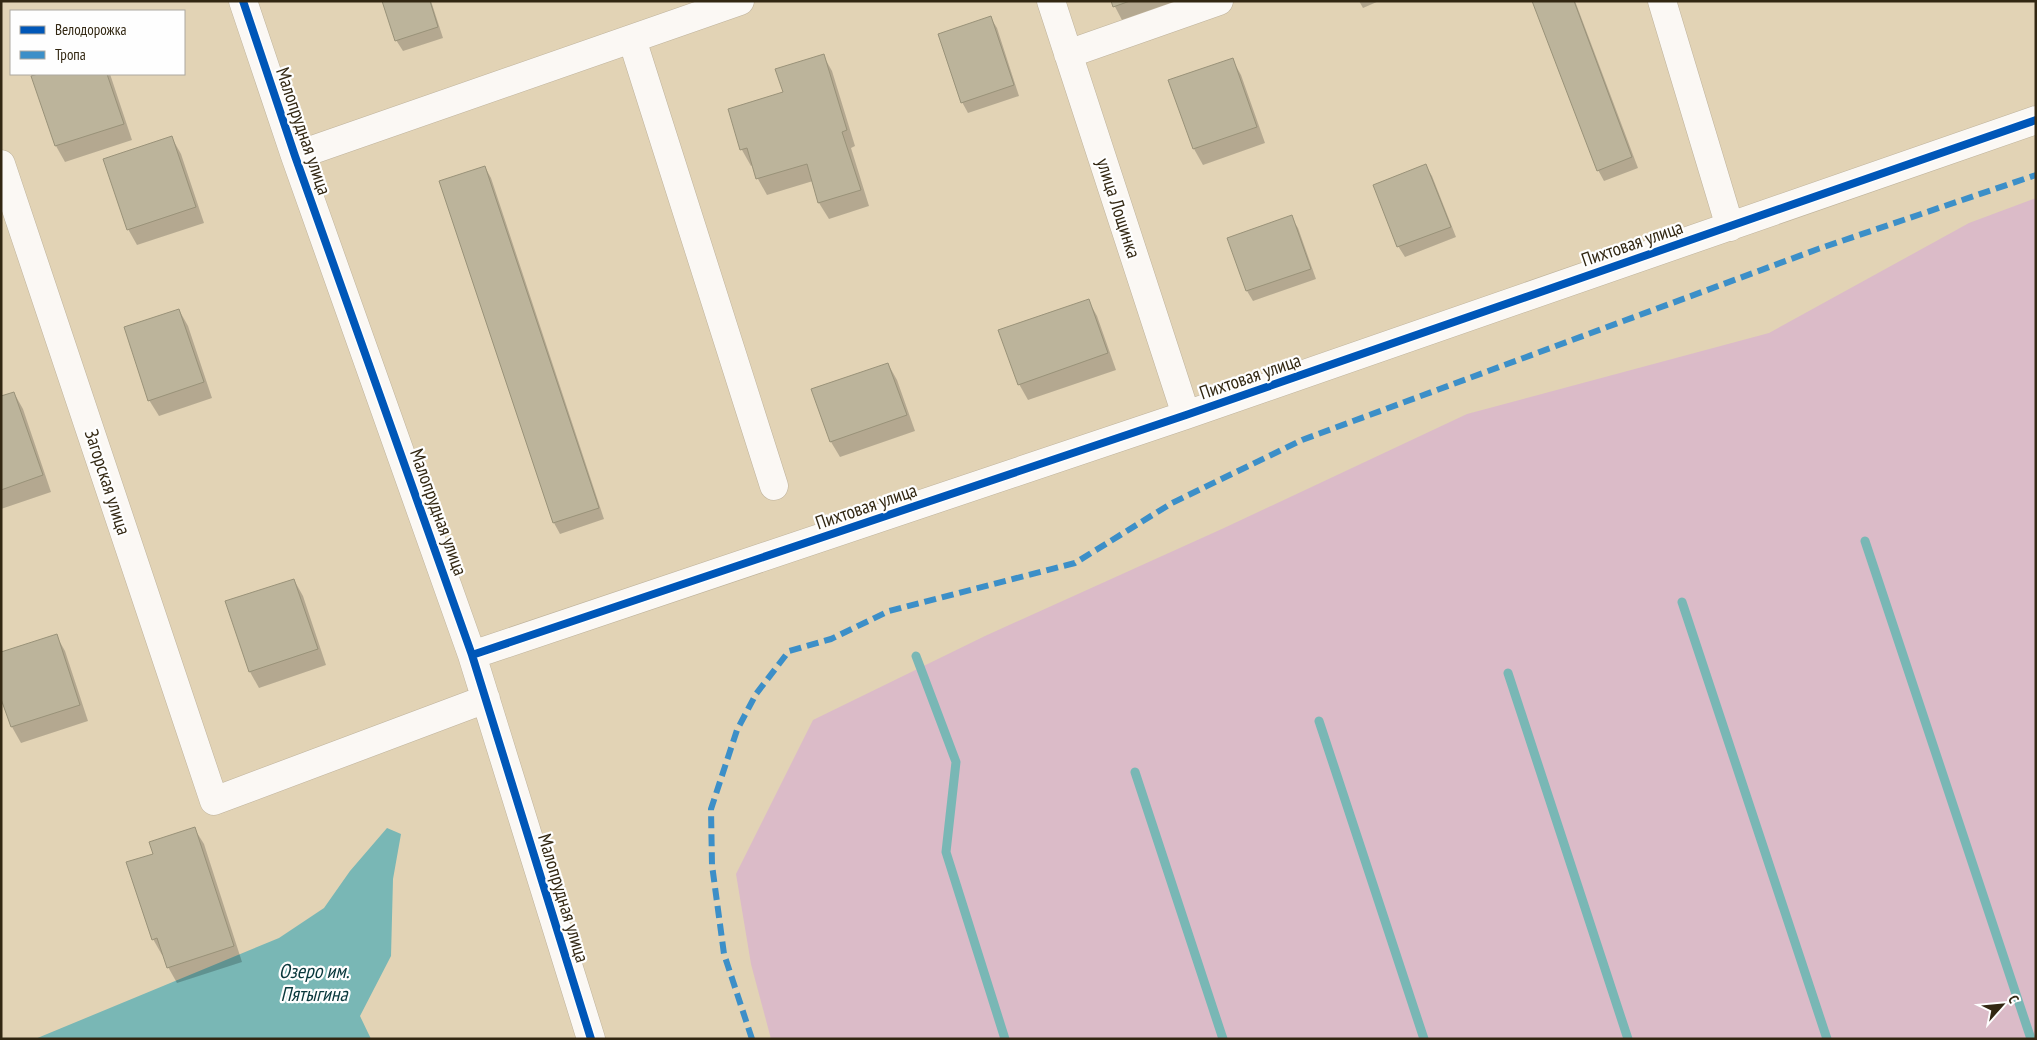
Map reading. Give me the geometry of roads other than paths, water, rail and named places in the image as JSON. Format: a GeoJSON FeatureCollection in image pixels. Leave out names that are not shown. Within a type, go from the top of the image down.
{"type":"FeatureCollection","features":[{"type":"Feature","properties":{"kind":"street","name":"Малопрудная улица"},"geometry":{"type":"LineString","coordinates":[[242,1],[472,655],[591,1039]]}},
{"type":"Feature","properties":{"kind":"street"},"geometry":{"type":"LineString","coordinates":[[295,156],[740,1]]}},
{"type":"Feature","properties":{"kind":"street","name":"улица Лощинка"},"geometry":{"type":"LineString","coordinates":[[1051,1],[1186,415]]}},
{"type":"Feature","properties":{"kind":"street"},"geometry":{"type":"LineString","coordinates":[[1068,54],[1220,1]]}},
{"type":"Feature","properties":{"kind":"street"},"geometry":{"type":"LineString","coordinates":[[1662,1],[1730,226]]}},
{"type":"Feature","properties":{"kind":"street"},"geometry":{"type":"LineString","coordinates":[[632,39],[774,486]]}},
{"type":"Feature","properties":{"kind":"street","name":"Пихтовая улица"},"geometry":{"type":"LineString","coordinates":[[472,655],[1186,415],[2036,120]]}},
{"type":"Feature","properties":{"kind":"street","name":"Загорская улица"},"geometry":{"type":"LineString","coordinates":[[1,164],[214,801],[486,699]]}},
{"type":"Feature","properties":{"kind":"water","name":"Озеро им. Пятыгина"},"geometry":{"type":"Polygon","coordinates":[[[387,828],[401,834],[393,879],[391,956],[360,1016],[371,1039],[35,1039],[279,938],[324,908],[350,871],[387,828]]]}},
{"type":"Feature","properties":{"kind":"waterway"},"geometry":{"type":"LineString","coordinates":[[1865,541],[2031,1039]]}},
{"type":"Feature","properties":{"kind":"waterway"},"geometry":{"type":"LineString","coordinates":[[1682,602],[1827,1039]]}},
{"type":"Feature","properties":{"kind":"waterway"},"geometry":{"type":"LineString","coordinates":[[916,656],[956,762],[946,852],[1005,1039]]}},
{"type":"Feature","properties":{"kind":"waterway"},"geometry":{"type":"LineString","coordinates":[[1508,673],[1628,1039]]}},
{"type":"Feature","properties":{"kind":"waterway"},"geometry":{"type":"LineString","coordinates":[[1319,721],[1424,1039]]}},
{"type":"Feature","properties":{"kind":"waterway"},"geometry":{"type":"LineString","coordinates":[[1135,772],[1223,1039]]}}]}
